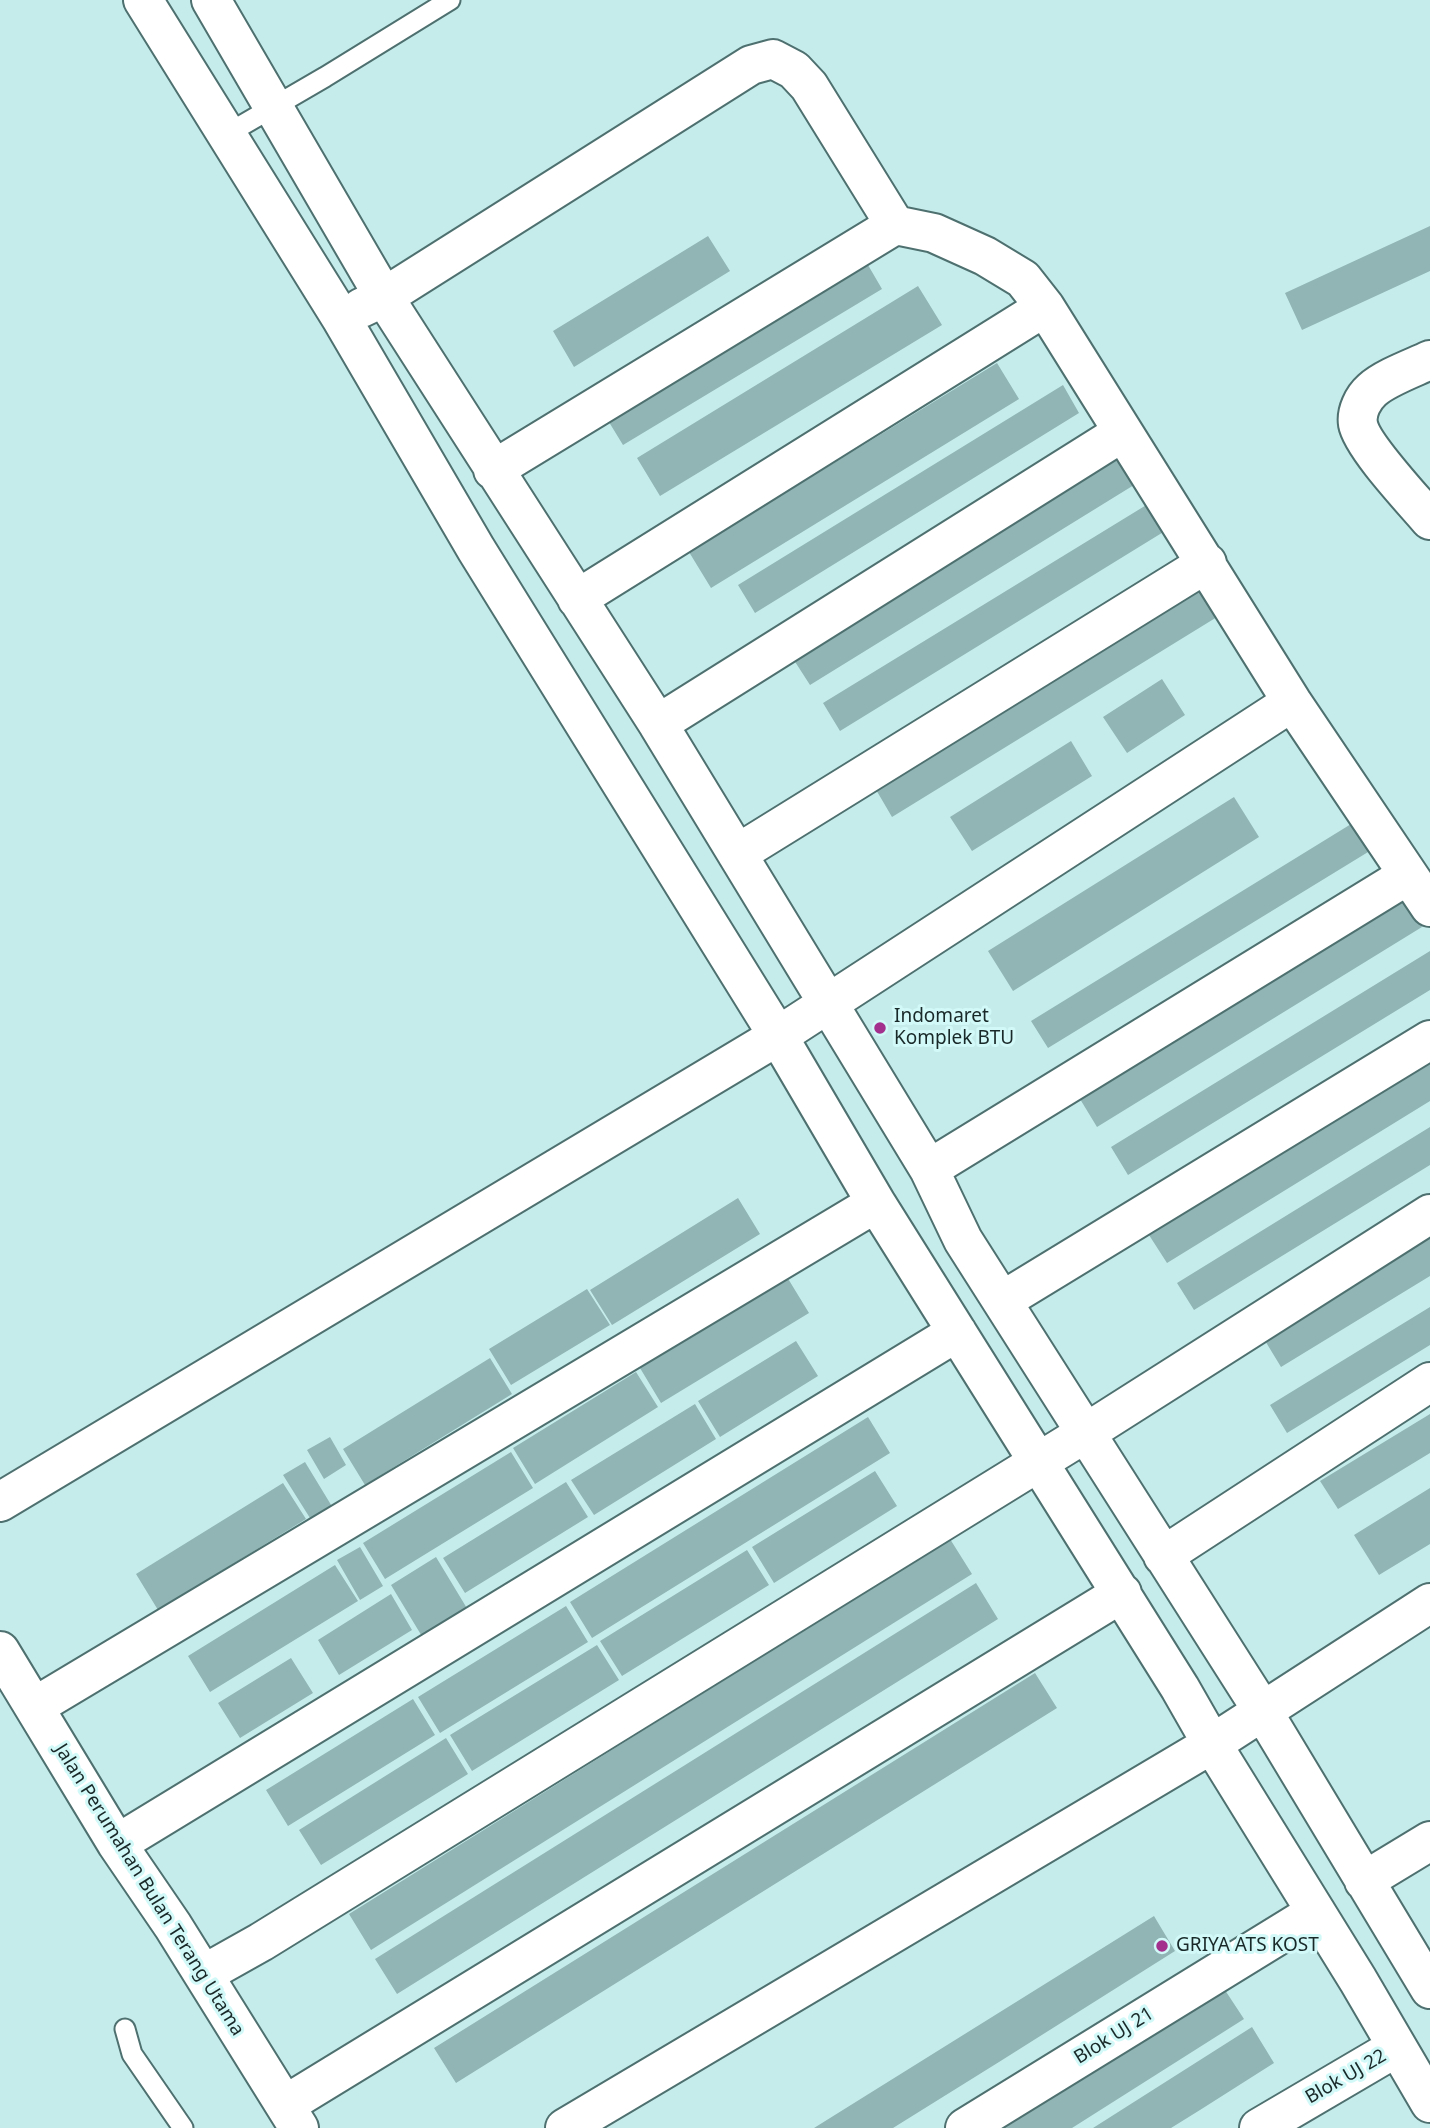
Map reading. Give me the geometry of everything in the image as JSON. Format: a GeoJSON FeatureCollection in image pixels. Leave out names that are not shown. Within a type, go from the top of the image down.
{"type":"FeatureCollection","features":[{"type":"Feature","properties":{"kind":"street"},"geometry":{"type":"LineString","coordinates":[[143,0],[341,317],[476,550],[778,1036],[876,1203],[1122,1593],[1212,1744],[1359,1980],[1430,2103]]}},
{"type":"Feature","properties":{"kind":"street"},"geometry":{"type":"LineString","coordinates":[[211,0],[384,297],[492,470],[658,724],[929,1169],[962,1240],[1262,1710],[1430,1989]]}},
{"type":"Feature","properties":{"kind":"street"},"geometry":{"type":"LineString","coordinates":[[341,317],[384,297],[751,65],[773,59],[793,70],[808,86],[895,225]]}},
{"type":"Feature","properties":{"kind":"street"},"geometry":{"type":"LineString","coordinates":[[492,470],[895,225],[934,233],[985,256],[1023,279],[1045,307],[1292,702],[1430,907]]}},
{"type":"Feature","properties":{"kind":"street"},"geometry":{"type":"LineString","coordinates":[[577,598],[1045,307]]}},
{"type":"Feature","properties":{"kind":"street"},"geometry":{"type":"LineString","coordinates":[[1430,360],[1373,388],[1359,410],[1358,425],[1366,442],[1430,520]]}},
{"type":"Feature","properties":{"kind":"street"},"geometry":{"type":"LineString","coordinates":[[658,724],[1123,432]]}},
{"type":"Feature","properties":{"kind":"street"},"geometry":{"type":"LineString","coordinates":[[476,550],[527,522]]}},
{"type":"Feature","properties":{"kind":"street"},"geometry":{"type":"LineString","coordinates":[[737,854],[1207,563]]}},
{"type":"Feature","properties":{"kind":"street"},"geometry":{"type":"LineString","coordinates":[[0,1502],[778,1036],[1292,702]]}},
{"type":"Feature","properties":{"kind":"street"},"geometry":{"type":"LineString","coordinates":[[929,1169],[1408,875]]}},
{"type":"Feature","properties":{"kind":"street"},"geometry":{"type":"LineString","coordinates":[[1002,1301],[1430,1040]]}},
{"type":"Feature","properties":{"kind":"street"},"geometry":{"type":"LineString","coordinates":[[34,1707],[876,1203]]}},
{"type":"Feature","properties":{"kind":"street"},"geometry":{"type":"LineString","coordinates":[[204,1974],[261,1942],[1084,1434],[1430,1214]]}},
{"type":"Feature","properties":{"kind":"street"},"geometry":{"type":"LineString","coordinates":[[918,1269],[962,1240]]}},
{"type":"Feature","properties":{"kind":"street"},"geometry":{"type":"LineString","coordinates":[[117,1844],[957,1332]]}},
{"type":"Feature","properties":{"kind":"street"},"geometry":{"type":"LineString","coordinates":[[1163,1556],[1430,1382]]}},
{"type":"Feature","properties":{"kind":"street"},"geometry":{"type":"LineString","coordinates":[[292,2116],[1122,1593]]}},
{"type":"Feature","properties":{"kind":"street"},"geometry":{"type":"LineString","coordinates":[[565,2128],[1212,1744],[1430,1603]]}},
{"type":"Feature","properties":{"kind":"street","name":"Jalan Perumahan Bulan Terang Utama"},"geometry":{"type":"LineString","coordinates":[[0,1651],[117,1844],[204,1974],[292,2116]]}},
{"type":"Feature","properties":{"kind":"street"},"geometry":{"type":"LineString","coordinates":[[1364,1881],[1430,1840]]}},
{"type":"Feature","properties":{"kind":"street","name":"Blok UJ 21"},"geometry":{"type":"LineString","coordinates":[[965,2128],[1316,1912]]}},
{"type":"Feature","properties":{"kind":"street"},"geometry":{"type":"LineString","coordinates":[[1359,1980],[1406,1951]]}},
{"type":"Feature","properties":{"kind":"street","name":"Blok UJ 22"},"geometry":{"type":"LineString","coordinates":[[1259,2128],[1397,2047]]}},
{"type":"Feature","properties":{"kind":"lane"},"geometry":{"type":"LineString","coordinates":[[227,134],[450,0]]}},
{"type":"Feature","properties":{"kind":"lane"},"geometry":{"type":"LineString","coordinates":[[125,2029],[132,2054],[183,2128]]}},
{"type":"Feature","properties":{"kind":"building"},"geometry":{"type":"Polygon","coordinates":[[[1430,226],[1430,271],[1302,330],[1285,293],[1430,226]]]}},
{"type":"Feature","properties":{"kind":"building"},"geometry":{"type":"Polygon","coordinates":[[[708,236],[730,271],[574,367],[553,331],[708,236]]]}},
{"type":"Feature","properties":{"kind":"building"},"geometry":{"type":"Polygon","coordinates":[[[861,253],[882,289],[623,445],[601,409],[861,253]]]}},
{"type":"Feature","properties":{"kind":"building"},"geometry":{"type":"Polygon","coordinates":[[[918,286],[942,325],[660,496],[637,458],[918,286]]]}},
{"type":"Feature","properties":{"kind":"building"},"geometry":{"type":"Polygon","coordinates":[[[997,363],[1019,399],[711,588],[689,552],[997,363]]]}},
{"type":"Feature","properties":{"kind":"building"},"geometry":{"type":"Polygon","coordinates":[[[1063,385],[1079,413],[755,613],[738,585],[1063,385]]]}},
{"type":"Feature","properties":{"kind":"building"},"geometry":{"type":"Polygon","coordinates":[[[1117,457],[1134,485],[810,685],[792,657],[1117,457]]]}},
{"type":"Feature","properties":{"kind":"building"},"geometry":{"type":"Polygon","coordinates":[[[1148,504],[1165,531],[840,731],[823,703],[1148,504]]]}},
{"type":"Feature","properties":{"kind":"building"},"geometry":{"type":"Polygon","coordinates":[[[1200,589],[1217,617],[892,817],[875,788],[1200,589]]]}},
{"type":"Feature","properties":{"kind":"building"},"geometry":{"type":"Polygon","coordinates":[[[1162,679],[1185,715],[1127,753],[1103,717],[1162,679]]]}},
{"type":"Feature","properties":{"kind":"building"},"geometry":{"type":"Polygon","coordinates":[[[1071,741],[1092,776],[972,851],[950,817],[1071,741]]]}},
{"type":"Feature","properties":{"kind":"building"},"geometry":{"type":"Polygon","coordinates":[[[1234,797],[1259,837],[1013,991],[988,951],[1234,797]]]}},
{"type":"Feature","properties":{"kind":"building"},"geometry":{"type":"Polygon","coordinates":[[[1356,821],[1373,849],[1048,1048],[1031,1021],[1356,821]]]}},
{"type":"Feature","properties":{"kind":"building"},"geometry":{"type":"Polygon","coordinates":[[[1405,899],[1422,927],[1097,1127],[1080,1099],[1405,899]]]}},
{"type":"Feature","properties":{"kind":"building"},"geometry":{"type":"Polygon","coordinates":[[[1430,951],[1430,990],[1128,1175],[1111,1147],[1430,951]]]}},
{"type":"Feature","properties":{"kind":"building"},"geometry":{"type":"Polygon","coordinates":[[[1430,1063],[1430,1101],[1167,1263],[1149,1235],[1430,1063]]]}},
{"type":"Feature","properties":{"kind":"building"},"geometry":{"type":"Polygon","coordinates":[[[1430,1127],[1430,1165],[1194,1310],[1177,1283],[1430,1127]]]}},
{"type":"Feature","properties":{"kind":"building"},"geometry":{"type":"Polygon","coordinates":[[[738,1198],[760,1234],[612,1325],[590,1290],[738,1198]]]}},
{"type":"Feature","properties":{"kind":"building"},"geometry":{"type":"Polygon","coordinates":[[[1430,1237],[1430,1276],[1281,1367],[1264,1339],[1430,1237]]]}},
{"type":"Feature","properties":{"kind":"building"},"geometry":{"type":"Polygon","coordinates":[[[787,1277],[809,1313],[661,1403],[640,1368],[787,1277]]]}},
{"type":"Feature","properties":{"kind":"building"},"geometry":{"type":"Polygon","coordinates":[[[587,1289],[610,1325],[511,1385],[489,1349],[587,1289]]]}},
{"type":"Feature","properties":{"kind":"building"},"geometry":{"type":"Polygon","coordinates":[[[1430,1307],[1430,1345],[1287,1433],[1270,1405],[1430,1307]]]}},
{"type":"Feature","properties":{"kind":"building"},"geometry":{"type":"Polygon","coordinates":[[[796,1341],[818,1376],[720,1437],[698,1401],[796,1341]]]}},
{"type":"Feature","properties":{"kind":"building"},"geometry":{"type":"Polygon","coordinates":[[[490,1358],[512,1394],[365,1485],[343,1449],[490,1358]]]}},
{"type":"Feature","properties":{"kind":"building"},"geometry":{"type":"Polygon","coordinates":[[[636,1372],[658,1407],[535,1484],[513,1448],[636,1372]]]}},
{"type":"Feature","properties":{"kind":"building"},"geometry":{"type":"Polygon","coordinates":[[[695,1404],[716,1439],[594,1515],[571,1480],[695,1404]]]}},
{"type":"Feature","properties":{"kind":"building"},"geometry":{"type":"Polygon","coordinates":[[[1430,1414],[1430,1453],[1338,1509],[1320,1481],[1430,1414]]]}},
{"type":"Feature","properties":{"kind":"building"},"geometry":{"type":"Polygon","coordinates":[[[868,1417],[890,1453],[592,1638],[570,1602],[868,1417]]]}},
{"type":"Feature","properties":{"kind":"building"},"geometry":{"type":"Polygon","coordinates":[[[330,1437],[346,1465],[324,1479],[307,1450],[330,1437]]]}},
{"type":"Feature","properties":{"kind":"building"},"geometry":{"type":"Polygon","coordinates":[[[511,1452],[533,1488],[385,1579],[363,1543],[511,1452]]]}},
{"type":"Feature","properties":{"kind":"building"},"geometry":{"type":"Polygon","coordinates":[[[305,1462],[336,1513],[315,1526],[283,1475],[305,1462]]]}},
{"type":"Feature","properties":{"kind":"building"},"geometry":{"type":"Polygon","coordinates":[[[875,1471],[897,1506],[774,1583],[752,1547],[875,1471]]]}},
{"type":"Feature","properties":{"kind":"building"},"geometry":{"type":"Polygon","coordinates":[[[566,1482],[588,1517],[465,1593],[443,1558],[566,1482]]]}},
{"type":"Feature","properties":{"kind":"building"},"geometry":{"type":"Polygon","coordinates":[[[283,1483],[306,1519],[158,1610],[136,1574],[283,1483]]]}},
{"type":"Feature","properties":{"kind":"building"},"geometry":{"type":"Polygon","coordinates":[[[1430,1488],[1430,1544],[1379,1575],[1354,1535],[1430,1488]]]}},
{"type":"Feature","properties":{"kind":"building"},"geometry":{"type":"Polygon","coordinates":[[[950,1539],[972,1574],[371,1950],[349,1914],[950,1539]]]}},
{"type":"Feature","properties":{"kind":"building"},"geometry":{"type":"Polygon","coordinates":[[[360,1547],[383,1586],[360,1600],[337,1560],[360,1547]]]}},
{"type":"Feature","properties":{"kind":"building"},"geometry":{"type":"Polygon","coordinates":[[[747,1550],[769,1585],[622,1676],[600,1641],[747,1550]]]}},
{"type":"Feature","properties":{"kind":"building"},"geometry":{"type":"Polygon","coordinates":[[[436,1557],[468,1610],[423,1638],[391,1585],[436,1557]]]}},
{"type":"Feature","properties":{"kind":"building"},"geometry":{"type":"Polygon","coordinates":[[[335,1565],[358,1601],[210,1692],[188,1656],[335,1565]]]}},
{"type":"Feature","properties":{"kind":"building"},"geometry":{"type":"Polygon","coordinates":[[[976,1583],[998,1619],[397,1994],[375,1959],[976,1583]]]}},
{"type":"Feature","properties":{"kind":"building"},"geometry":{"type":"Polygon","coordinates":[[[391,1594],[412,1630],[339,1675],[318,1640],[391,1594]]]}},
{"type":"Feature","properties":{"kind":"building"},"geometry":{"type":"Polygon","coordinates":[[[566,1606],[588,1642],[440,1733],[418,1697],[566,1606]]]}},
{"type":"Feature","properties":{"kind":"building"},"geometry":{"type":"Polygon","coordinates":[[[597,1645],[619,1680],[472,1771],[450,1735],[597,1645]]]}},
{"type":"Feature","properties":{"kind":"building"},"geometry":{"type":"Polygon","coordinates":[[[291,1658],[313,1693],[240,1738],[218,1703],[291,1658]]]}},
{"type":"Feature","properties":{"kind":"building"},"geometry":{"type":"Polygon","coordinates":[[[1035,1673],[1057,1708],[456,2083],[434,2048],[1035,1673]]]}},
{"type":"Feature","properties":{"kind":"building"},"geometry":{"type":"Polygon","coordinates":[[[413,1699],[435,1735],[288,1826],[266,1790],[413,1699]]]}},
{"type":"Feature","properties":{"kind":"building"},"geometry":{"type":"Polygon","coordinates":[[[446,1738],[468,1774],[321,1865],[299,1830],[446,1738]]]}},
{"type":"Feature","properties":{"kind":"building"},"geometry":{"type":"Polygon","coordinates":[[[1154,1916],[1175,1951],[999,2062],[893,2128],[814,2128],[1154,1916]]]}},
{"type":"Feature","properties":{"kind":"building"},"geometry":{"type":"Polygon","coordinates":[[[1221,1984],[1244,2019],[1072,2128],[994,2128],[1221,1984]]]}},
{"type":"Feature","properties":{"kind":"building"},"geometry":{"type":"Polygon","coordinates":[[[1252,2027],[1274,2063],[1171,2128],[1093,2128],[1252,2027]]]}},
{"type":"Feature","properties":{"kind":"place","name":"Indomaret Komplek BTU"},"geometry":{"type":"Point","coordinates":[880,1028]}},
{"type":"Feature","properties":{"kind":"place","name":"GRIYA ATS KOST"},"geometry":{"type":"Point","coordinates":[1162,1946]}}]}
